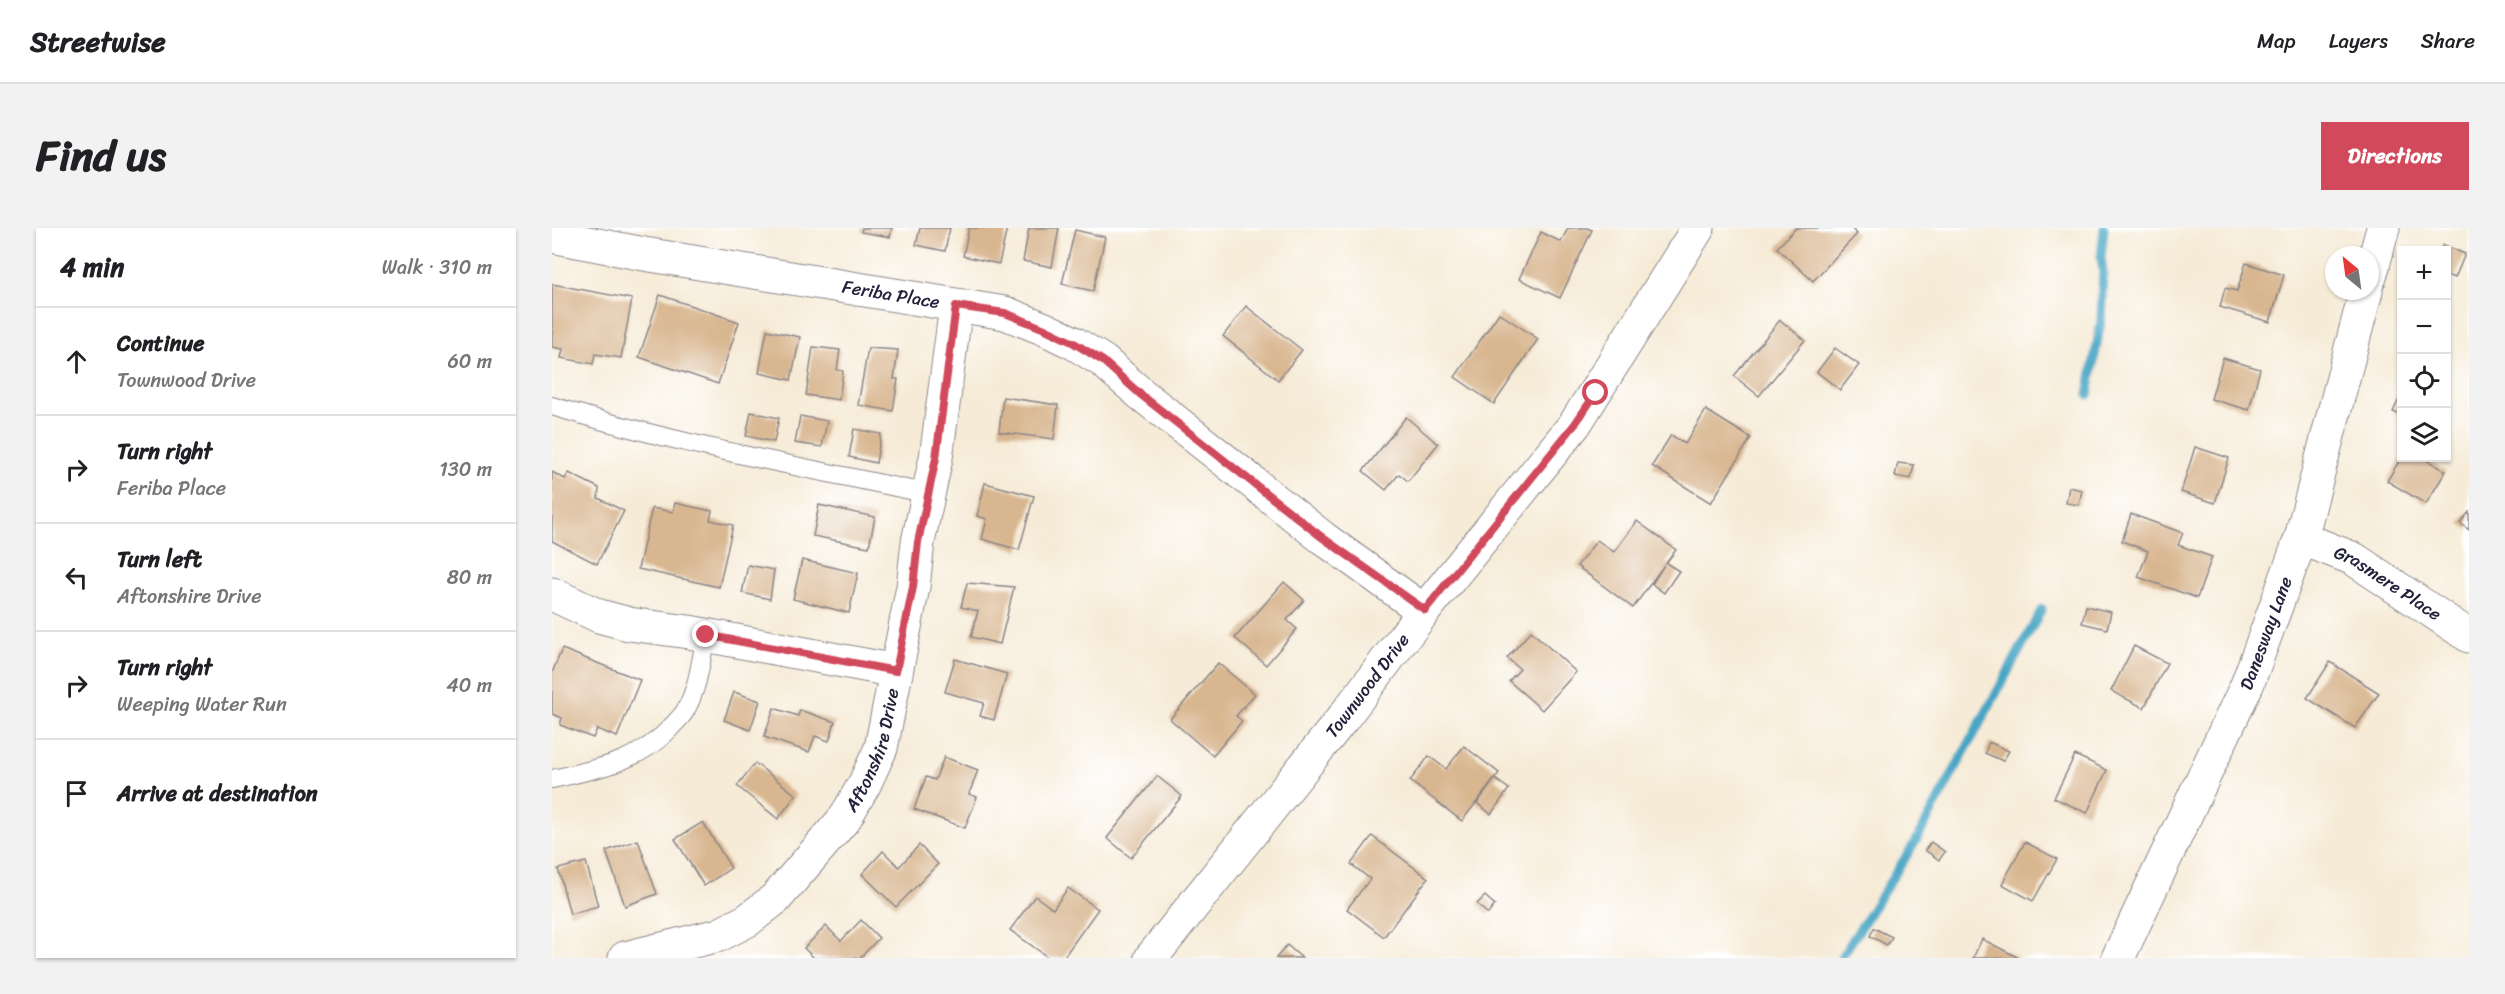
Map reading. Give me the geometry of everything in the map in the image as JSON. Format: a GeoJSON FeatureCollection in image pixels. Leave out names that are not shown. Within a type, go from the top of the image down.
{"type":"FeatureCollection","features":[{"type":"Feature","properties":{"kind":"street","name":"Townwood Drive"},"geometry":{"type":"LineString","coordinates":[[1151,958],[1343,718],[1425,610],[1575,424],[1698,228]]}},
{"type":"Feature","properties":{"kind":"street"},"geometry":{"type":"LineString","coordinates":[[2378,246],[2383,228]]}},
{"type":"Feature","properties":{"kind":"street","name":"Feriba Place"},"geometry":{"type":"LineString","coordinates":[[552,236],[1005,313],[1055,333],[1103,361],[1140,394],[1323,538],[1425,610]]}},
{"type":"Feature","properties":{"kind":"street","name":"Danesway Lane"},"geometry":{"type":"LineString","coordinates":[[2118,958],[2247,685],[2301,538],[2364,300]]}},
{"type":"Feature","properties":{"kind":"street","name":"Aftonshire Drive"},"geometry":{"type":"LineString","coordinates":[[625,958],[719,935],[748,920],[776,898],[845,818],[865,783],[880,748],[913,587],[918,542],[936,458],[956,306]]}},
{"type":"Feature","properties":{"kind":"street","name":"Grasmere Place"},"geometry":{"type":"LineString","coordinates":[[2301,538],[2354,559],[2469,636]]}},
{"type":"Feature","properties":{"kind":"street"},"geometry":{"type":"LineString","coordinates":[[552,594],[599,616],[629,624],[706,635],[896,671]]}},
{"type":"Feature","properties":{"kind":"lane"},"geometry":{"type":"LineString","coordinates":[[552,406],[603,422],[717,449],[928,494]]}},
{"type":"Feature","properties":{"kind":"lane"},"geometry":{"type":"LineString","coordinates":[[552,779],[614,765],[643,752],[668,732],[685,712],[698,672],[706,635]]}},
{"type":"Feature","properties":{"kind":"building"},"geometry":{"type":"Polygon","coordinates":[[[862,228],[892,228],[890,237],[861,232],[862,228]]]}},
{"type":"Feature","properties":{"kind":"building"},"geometry":{"type":"Polygon","coordinates":[[[920,228],[950,228],[945,251],[916,245],[920,228]]]}},
{"type":"Feature","properties":{"kind":"building"},"geometry":{"type":"Polygon","coordinates":[[[969,228],[1007,228],[999,264],[963,256],[969,228]]]}},
{"type":"Feature","properties":{"kind":"building"},"geometry":{"type":"Polygon","coordinates":[[[1029,228],[1059,228],[1052,267],[1023,261],[1029,228]]]}},
{"type":"Feature","properties":{"kind":"building"},"geometry":{"type":"Polygon","coordinates":[[[1568,228],[1592,230],[1560,298],[1519,279],[1541,232],[1561,242],[1568,228]]]}},
{"type":"Feature","properties":{"kind":"building"},"geometry":{"type":"Polygon","coordinates":[[[1796,228],[1851,228],[1857,234],[1813,281],[1777,248],[1796,228]]]}},
{"type":"Feature","properties":{"kind":"building"},"geometry":{"type":"Polygon","coordinates":[[[1075,230],[1105,237],[1093,291],[1062,284],[1075,230]]]}},
{"type":"Feature","properties":{"kind":"building"},"geometry":{"type":"Polygon","coordinates":[[[2451,248],[2465,254],[2455,278],[2451,277],[2451,248]]]}},
{"type":"Feature","properties":{"kind":"building"},"geometry":{"type":"Polygon","coordinates":[[[2246,263],[2284,275],[2270,322],[2220,307],[2225,288],[2237,291],[2246,263]]]}},
{"type":"Feature","properties":{"kind":"building"},"geometry":{"type":"Polygon","coordinates":[[[552,284],[632,299],[621,358],[595,354],[593,364],[561,358],[563,349],[552,347],[552,284]]]}},
{"type":"Feature","properties":{"kind":"building"},"geometry":{"type":"Polygon","coordinates":[[[660,295],[739,322],[718,384],[639,357],[660,295]]]}},
{"type":"Feature","properties":{"kind":"building"},"geometry":{"type":"Polygon","coordinates":[[[1246,306],[1302,350],[1278,380],[1223,336],[1246,306]]]}},
{"type":"Feature","properties":{"kind":"building"},"geometry":{"type":"Polygon","coordinates":[[[1499,313],[1538,339],[1494,404],[1455,377],[1499,313]]]}},
{"type":"Feature","properties":{"kind":"building"},"geometry":{"type":"Polygon","coordinates":[[[1780,320],[1805,340],[1759,396],[1734,376],[1780,320]]]}},
{"type":"Feature","properties":{"kind":"building"},"geometry":{"type":"Polygon","coordinates":[[[767,330],[800,337],[791,380],[759,373],[767,330]]]}},
{"type":"Feature","properties":{"kind":"building"},"geometry":{"type":"Polygon","coordinates":[[[813,347],[840,350],[837,370],[843,371],[839,400],[806,395],[813,347]]]}},
{"type":"Feature","properties":{"kind":"building"},"geometry":{"type":"Polygon","coordinates":[[[868,348],[898,350],[894,379],[898,379],[893,411],[858,405],[868,348]]]}},
{"type":"Feature","properties":{"kind":"building"},"geometry":{"type":"Polygon","coordinates":[[[1835,348],[1859,365],[1840,390],[1817,372],[1835,348]]]}},
{"type":"Feature","properties":{"kind":"building"},"geometry":{"type":"Polygon","coordinates":[[[2223,358],[2260,369],[2249,410],[2211,399],[2223,358]]]}},
{"type":"Feature","properties":{"kind":"building"},"geometry":{"type":"Polygon","coordinates":[[[1003,397],[1058,405],[1054,439],[999,432],[1003,397]]]}},
{"type":"Feature","properties":{"kind":"building"},"geometry":{"type":"Polygon","coordinates":[[[1706,410],[1751,438],[1711,503],[1652,466],[1671,435],[1685,444],[1706,410]]]}},
{"type":"Feature","properties":{"kind":"building"},"geometry":{"type":"Polygon","coordinates":[[[751,412],[779,418],[774,442],[746,436],[751,412]]]}},
{"type":"Feature","properties":{"kind":"building"},"geometry":{"type":"Polygon","coordinates":[[[800,416],[827,421],[822,447],[795,443],[800,416]]]}},
{"type":"Feature","properties":{"kind":"building"},"geometry":{"type":"Polygon","coordinates":[[[1406,417],[1438,444],[1408,481],[1399,474],[1386,490],[1363,471],[1406,417]]]}},
{"type":"Feature","properties":{"kind":"building"},"geometry":{"type":"Polygon","coordinates":[[[854,429],[881,434],[876,463],[849,457],[854,429]]]}},
{"type":"Feature","properties":{"kind":"building"},"geometry":{"type":"Polygon","coordinates":[[[2195,447],[2229,458],[2215,503],[2181,492],[2195,447]]]}},
{"type":"Feature","properties":{"kind":"building"},"geometry":{"type":"Polygon","coordinates":[[[2399,462],[2430,462],[2446,471],[2426,504],[2387,481],[2399,462]]]}},
{"type":"Feature","properties":{"kind":"building"},"geometry":{"type":"Polygon","coordinates":[[[1898,463],[1914,465],[1911,479],[1895,476],[1898,463]]]}},
{"type":"Feature","properties":{"kind":"building"},"geometry":{"type":"Polygon","coordinates":[[[552,472],[565,479],[569,473],[599,488],[598,498],[624,511],[597,564],[552,541],[552,472]]]}},
{"type":"Feature","properties":{"kind":"building"},"geometry":{"type":"Polygon","coordinates":[[[985,483],[1034,496],[1019,550],[982,539],[987,519],[977,516],[985,483]]]}},
{"type":"Feature","properties":{"kind":"building"},"geometry":{"type":"Polygon","coordinates":[[[2069,487],[2082,490],[2079,505],[2066,503],[2069,487]]]}},
{"type":"Feature","properties":{"kind":"building"},"geometry":{"type":"Polygon","coordinates":[[[675,503],[712,511],[710,520],[733,525],[719,587],[638,569],[652,508],[673,512],[675,503]]]}},
{"type":"Feature","properties":{"kind":"building"},"geometry":{"type":"Polygon","coordinates":[[[819,505],[875,517],[869,547],[813,536],[819,505]]]}},
{"type":"Feature","properties":{"kind":"building"},"geometry":{"type":"Polygon","coordinates":[[[2469,512],[2469,530],[2460,523],[2469,512]]]}},
{"type":"Feature","properties":{"kind":"building"},"geometry":{"type":"Polygon","coordinates":[[[2131,514],[2183,533],[2178,545],[2212,557],[2197,598],[2138,577],[2148,551],[2122,541],[2131,514]]]}},
{"type":"Feature","properties":{"kind":"building"},"geometry":{"type":"Polygon","coordinates":[[[1637,521],[1676,550],[1666,563],[1679,571],[1664,593],[1652,584],[1664,565],[1633,608],[1577,566],[1597,540],[1614,552],[1637,521]]]}},
{"type":"Feature","properties":{"kind":"building"},"geometry":{"type":"Polygon","coordinates":[[[802,560],[858,573],[849,613],[793,599],[802,560]]]}},
{"type":"Feature","properties":{"kind":"building"},"geometry":{"type":"Polygon","coordinates":[[[748,565],[774,570],[770,599],[742,593],[748,565]]]}},
{"type":"Feature","properties":{"kind":"building"},"geometry":{"type":"Polygon","coordinates":[[[1284,582],[1304,600],[1287,620],[1297,629],[1266,665],[1235,638],[1284,582]]]}},
{"type":"Feature","properties":{"kind":"building"},"geometry":{"type":"Polygon","coordinates":[[[967,583],[1014,587],[1000,644],[971,637],[978,611],[961,607],[967,583]]]}},
{"type":"Feature","properties":{"kind":"building"},"geometry":{"type":"Polygon","coordinates":[[[2086,606],[2111,612],[2107,629],[2082,623],[2086,606]]]}},
{"type":"Feature","properties":{"kind":"building"},"geometry":{"type":"Polygon","coordinates":[[[1531,631],[1576,672],[1542,710],[1509,681],[1520,669],[1507,658],[1531,631]]]}},
{"type":"Feature","properties":{"kind":"building"},"geometry":{"type":"Polygon","coordinates":[[[2134,646],[2167,663],[2144,708],[2111,691],[2134,646]]]}},
{"type":"Feature","properties":{"kind":"building"},"geometry":{"type":"Polygon","coordinates":[[[562,649],[640,680],[617,737],[597,729],[593,738],[560,725],[562,718],[552,714],[552,673],[562,649]]]}},
{"type":"Feature","properties":{"kind":"building"},"geometry":{"type":"Polygon","coordinates":[[[955,659],[1007,674],[994,720],[980,716],[984,703],[945,692],[955,659]]]}},
{"type":"Feature","properties":{"kind":"building"},"geometry":{"type":"Polygon","coordinates":[[[2330,662],[2379,693],[2355,728],[2307,698],[2330,662]]]}},
{"type":"Feature","properties":{"kind":"building"},"geometry":{"type":"Polygon","coordinates":[[[1218,663],[1255,694],[1236,716],[1242,721],[1213,756],[1170,719],[1218,663]]]}},
{"type":"Feature","properties":{"kind":"building"},"geometry":{"type":"Polygon","coordinates":[[[734,692],[760,701],[750,730],[724,720],[734,692]]]}},
{"type":"Feature","properties":{"kind":"building"},"geometry":{"type":"Polygon","coordinates":[[[774,708],[798,716],[800,710],[835,722],[829,741],[815,736],[809,752],[764,737],[774,708]]]}},
{"type":"Feature","properties":{"kind":"building"},"geometry":{"type":"Polygon","coordinates":[[[1989,742],[2009,751],[2003,761],[1985,753],[1989,742]]]}},
{"type":"Feature","properties":{"kind":"building"},"geometry":{"type":"Polygon","coordinates":[[[1464,746],[1499,773],[1462,821],[1410,781],[1429,756],[1446,769],[1464,746]]]}},
{"type":"Feature","properties":{"kind":"building"},"geometry":{"type":"Polygon","coordinates":[[[2075,755],[2107,770],[2087,813],[2054,798],[2075,755]]]}},
{"type":"Feature","properties":{"kind":"building"},"geometry":{"type":"Polygon","coordinates":[[[944,757],[978,770],[969,794],[977,797],[965,828],[914,809],[926,777],[935,780],[944,757]]]}},
{"type":"Feature","properties":{"kind":"building"},"geometry":{"type":"Polygon","coordinates":[[[755,763],[796,795],[778,819],[737,786],[755,763]]]}},
{"type":"Feature","properties":{"kind":"building"},"geometry":{"type":"Polygon","coordinates":[[[1157,776],[1182,796],[1131,858],[1107,838],[1157,776]]]}},
{"type":"Feature","properties":{"kind":"building"},"geometry":{"type":"Polygon","coordinates":[[[1495,779],[1509,789],[1491,814],[1477,803],[1495,779]]]}},
{"type":"Feature","properties":{"kind":"building"},"geometry":{"type":"Polygon","coordinates":[[[703,822],[731,868],[704,886],[675,839],[703,822]]]}},
{"type":"Feature","properties":{"kind":"building"},"geometry":{"type":"Polygon","coordinates":[[[1372,836],[1428,878],[1384,937],[1347,909],[1370,879],[1351,864],[1372,836]]]}},
{"type":"Feature","properties":{"kind":"building"},"geometry":{"type":"Polygon","coordinates":[[[638,840],[657,894],[625,906],[606,851],[638,840]]]}},
{"type":"Feature","properties":{"kind":"building"},"geometry":{"type":"Polygon","coordinates":[[[1931,842],[1945,852],[1939,860],[1925,850],[1931,842]]]}},
{"type":"Feature","properties":{"kind":"building"},"geometry":{"type":"Polygon","coordinates":[[[2025,842],[2057,859],[2033,901],[2002,884],[2025,842]]]}},
{"type":"Feature","properties":{"kind":"building"},"geometry":{"type":"Polygon","coordinates":[[[919,845],[938,864],[896,907],[862,874],[883,851],[899,867],[919,845]]]}},
{"type":"Feature","properties":{"kind":"building"},"geometry":{"type":"Polygon","coordinates":[[[586,862],[598,906],[570,914],[558,869],[586,862]]]}},
{"type":"Feature","properties":{"kind":"building"},"geometry":{"type":"Polygon","coordinates":[[[1068,888],[1098,909],[1063,958],[1049,958],[1010,930],[1035,896],[1053,909],[1068,888]]]}},
{"type":"Feature","properties":{"kind":"building"},"geometry":{"type":"Polygon","coordinates":[[[1485,896],[1495,905],[1488,914],[1477,904],[1485,896]]]}},
{"type":"Feature","properties":{"kind":"building"},"geometry":{"type":"Polygon","coordinates":[[[861,920],[879,938],[860,958],[814,958],[804,948],[826,926],[841,941],[861,920]]]}},
{"type":"Feature","properties":{"kind":"building"},"geometry":{"type":"Polygon","coordinates":[[[1874,928],[1892,937],[1887,945],[1870,936],[1874,928]]]}},
{"type":"Feature","properties":{"kind":"building"},"geometry":{"type":"Polygon","coordinates":[[[1982,939],[2019,958],[1973,958],[1982,939]]]}},
{"type":"Feature","properties":{"kind":"building"},"geometry":{"type":"Polygon","coordinates":[[[1287,945],[1302,958],[1276,958],[1287,945]]]}},
{"type":"Feature","properties":{"kind":"waterway"},"geometry":{"type":"LineString","coordinates":[[2088,395],[2101,321],[2103,272],[2101,257],[2104,228]]}},
{"type":"Feature","properties":{"kind":"waterway"},"geometry":{"type":"LineString","coordinates":[[1841,958],[1916,841],[2042,609]]}},
{"type":"Feature","properties":{"kind":"route"},"geometry":{"type":"LineString","coordinates":[[706,635],[896,671],[913,587],[918,542],[936,458],[956,306],[1005,313],[1074,343],[1103,361],[1140,394],[1323,538],[1425,610],[1575,424],[1596,393]]}}]}
